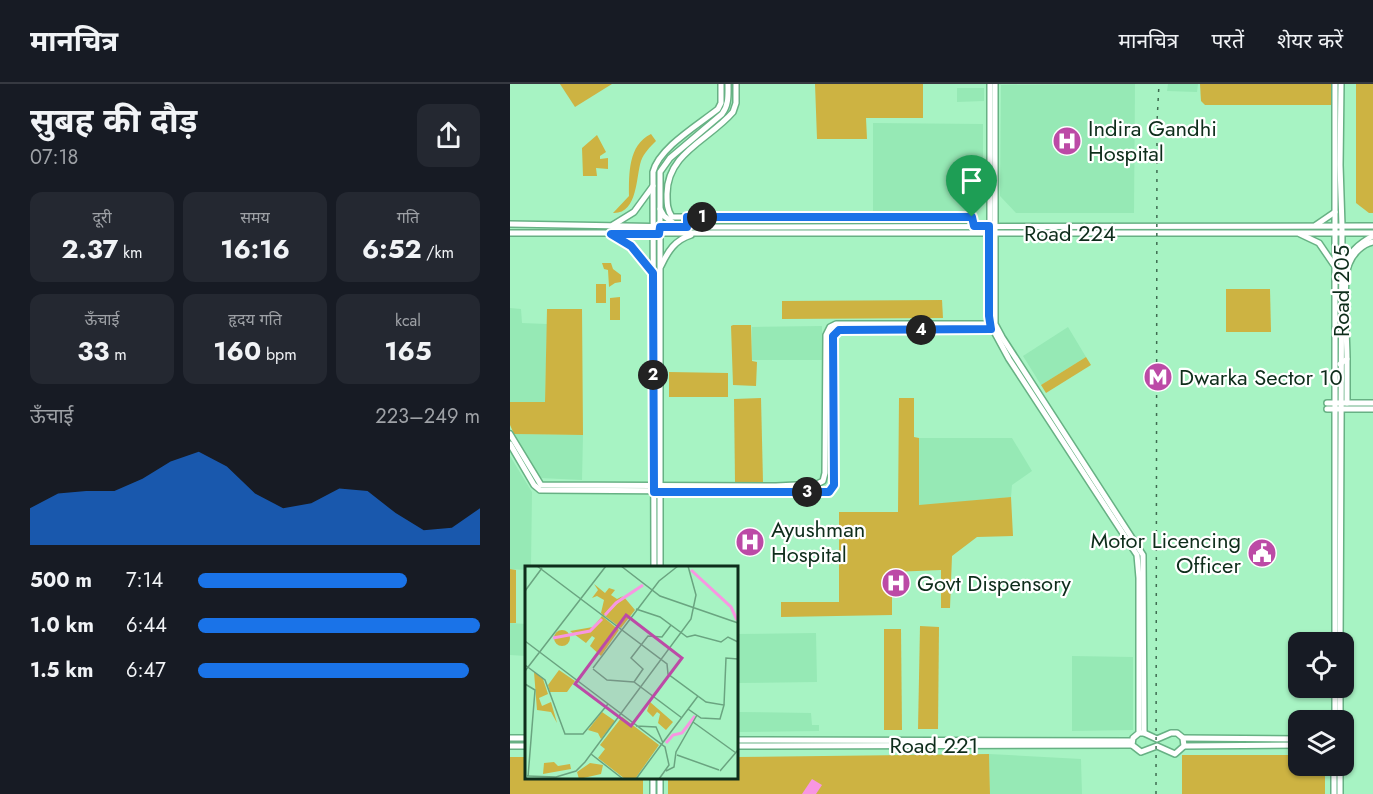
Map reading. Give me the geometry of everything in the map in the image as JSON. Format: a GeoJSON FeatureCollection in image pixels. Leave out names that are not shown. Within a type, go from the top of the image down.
{"type":"FeatureCollection","features":[{"type":"Feature","properties":{"kind":"main road"},"geometry":{"type":"LineString","coordinates":[[654,566],[659,270],[656,234],[652,226],[655,163],[666,150],[718,109],[721,104],[722,84]]}},
{"type":"Feature","properties":{"kind":"main road"},"geometry":{"type":"LineString","coordinates":[[657,485],[653,273],[656,234],[660,227],[660,172],[664,163],[722,114],[728,100],[728,84]]}},
{"type":"Feature","properties":{"kind":"main road"},"geometry":{"type":"LineString","coordinates":[[736,84],[736,103],[733,112],[677,160],[669,175],[668,212],[674,218],[970,217],[973,218],[974,226]]}},
{"type":"Feature","properties":{"kind":"main road"},"geometry":{"type":"LineString","coordinates":[[990,84],[993,326],[1143,555],[1142,733]]}},
{"type":"Feature","properties":{"kind":"main road"},"geometry":{"type":"LineString","coordinates":[[992,226],[995,84]]}},
{"type":"Feature","properties":{"kind":"main road","name":"Road 205"},"geometry":{"type":"LineString","coordinates":[[1335,84],[1335,212],[1339,226]]}},
{"type":"Feature","properties":{"kind":"main road","name":"Road 205"},"geometry":{"type":"LineString","coordinates":[[1340,632],[1335,267],[1339,226],[1341,84]]}},
{"type":"Feature","properties":{"kind":"main road"},"geometry":{"type":"LineString","coordinates":[[611,226],[634,212],[653,186]]}},
{"type":"Feature","properties":{"kind":"main road"},"geometry":{"type":"LineString","coordinates":[[660,207],[665,217],[680,227]]}},
{"type":"Feature","properties":{"kind":"main road"},"geometry":{"type":"LineString","coordinates":[[1315,226],[1335,212]]}},
{"type":"Feature","properties":{"kind":"main road"},"geometry":{"type":"LineString","coordinates":[[687,217],[687,227]]}},
{"type":"Feature","properties":{"kind":"main road","name":"Road 224"},"geometry":{"type":"LineString","coordinates":[[510,224],[660,227],[1373,226]]}},
{"type":"Feature","properties":{"kind":"main road","name":"Road 224"},"geometry":{"type":"LineString","coordinates":[[510,233],[1338,233],[1373,235]]}},
{"type":"Feature","properties":{"kind":"main road"},"geometry":{"type":"LineString","coordinates":[[1297,233],[1319,243],[1335,267]]}},
{"type":"Feature","properties":{"kind":"main road","name":"Road 205"},"geometry":{"type":"LineString","coordinates":[[1335,632],[1337,406],[1341,364],[1341,271],[1338,233]]}},
{"type":"Feature","properties":{"kind":"main road"},"geometry":{"type":"LineString","coordinates":[[611,234],[631,246],[653,273]]}},
{"type":"Feature","properties":{"kind":"main road"},"geometry":{"type":"LineString","coordinates":[[659,270],[674,244],[695,234]]}},
{"type":"Feature","properties":{"kind":"main road"},"geometry":{"type":"LineString","coordinates":[[1341,271],[1346,258],[1373,235]]}},
{"type":"Feature","properties":{"kind":"main road"},"geometry":{"type":"LineString","coordinates":[[1347,402],[1348,270],[1357,251],[1373,242]]}},
{"type":"Feature","properties":{"kind":"main road"},"geometry":{"type":"LineString","coordinates":[[510,434],[541,485],[776,486],[820,483],[825,473],[825,335],[830,327],[836,324],[879,323],[993,326]]}},
{"type":"Feature","properties":{"kind":"main road"},"geometry":{"type":"LineString","coordinates":[[510,444],[534,485],[540,490],[829,492],[834,485],[833,336],[836,332],[839,330],[993,326]]}},
{"type":"Feature","properties":{"kind":"main road"},"geometry":{"type":"LineString","coordinates":[[1341,364],[1347,358]]}},
{"type":"Feature","properties":{"kind":"main road"},"geometry":{"type":"LineString","coordinates":[[1337,406],[1347,402],[1373,402]]}},
{"type":"Feature","properties":{"kind":"main road"},"geometry":{"type":"LineString","coordinates":[[1327,406],[1373,409]]}},
{"type":"Feature","properties":{"kind":"main road"},"geometry":{"type":"LineString","coordinates":[[657,492],[660,566]]}},
{"type":"Feature","properties":{"kind":"main road"},"geometry":{"type":"LineString","coordinates":[[1184,746],[1181,735],[1174,732],[1157,739],[1142,733],[1134,736],[1132,743],[1141,752],[1159,746],[1175,754],[1184,746],[1288,745]]}},
{"type":"Feature","properties":{"kind":"main road","name":"Road 221"},"geometry":{"type":"LineString","coordinates":[[740,738],[1132,743]]}},
{"type":"Feature","properties":{"kind":"main road"},"geometry":{"type":"LineString","coordinates":[[1183,738],[1288,739]]}},
{"type":"Feature","properties":{"kind":"main road","name":"Road 221"},"geometry":{"type":"LineString","coordinates":[[738,747],[758,749],[1132,743]]}},
{"type":"Feature","properties":{"kind":"main road"},"geometry":{"type":"LineString","coordinates":[[1334,794],[1335,776]]}},
{"type":"Feature","properties":{"kind":"main road"},"geometry":{"type":"LineString","coordinates":[[1337,776],[1340,794]]}},
{"type":"Feature","properties":{"kind":"shaded area"},"geometry":{"type":"Polygon","coordinates":[[[560,84],[612,84],[575,107],[560,84]]]}},
{"type":"Feature","properties":{"kind":"shaded area"},"geometry":{"type":"Polygon","coordinates":[[[815,84],[923,84],[923,118],[866,118],[867,139],[817,139],[815,84]]]}},
{"type":"Feature","properties":{"kind":"shaded area","name":"Indira Gandhi Hospital"},"geometry":{"type":"Polygon","coordinates":[[[1135,84],[1134,213],[1016,213],[1000,196],[1001,85],[1135,84]]]}},
{"type":"Feature","properties":{"kind":"shaded area"},"geometry":{"type":"Polygon","coordinates":[[[1168,84],[1198,84],[1197,92],[1167,91],[1168,84]]]}},
{"type":"Feature","properties":{"kind":"shaded area"},"geometry":{"type":"Polygon","coordinates":[[[1200,84],[1335,84],[1335,105],[1205,105],[1201,101],[1200,84]]]}},
{"type":"Feature","properties":{"kind":"shaded area"},"geometry":{"type":"Polygon","coordinates":[[[1356,84],[1373,84],[1373,213],[1369,213],[1356,203],[1356,84]]]}},
{"type":"Feature","properties":{"kind":"shaded area"},"geometry":{"type":"Polygon","coordinates":[[[957,88],[984,88],[984,101],[957,102],[957,88]]]}},
{"type":"Feature","properties":{"kind":"shaded area"},"geometry":{"type":"Polygon","coordinates":[[[873,123],[983,124],[983,197],[969,212],[873,212],[873,123]]]}},
{"type":"Feature","properties":{"kind":"shaded area"},"geometry":{"type":"Polygon","coordinates":[[[651,134],[656,141],[641,161],[632,201],[621,212],[613,213],[629,196],[631,161],[634,153],[643,139],[651,134]]]}},
{"type":"Feature","properties":{"kind":"shaded area"},"geometry":{"type":"Polygon","coordinates":[[[597,135],[606,152],[600,156],[600,159],[608,158],[608,169],[596,168],[597,176],[583,176],[582,148],[597,135]]]}},
{"type":"Feature","properties":{"kind":"shaded area"},"geometry":{"type":"Polygon","coordinates":[[[602,263],[611,263],[613,269],[621,275],[621,282],[609,287],[608,270],[604,269],[602,263]]]}},
{"type":"Feature","properties":{"kind":"shaded area"},"geometry":{"type":"Polygon","coordinates":[[[596,284],[606,284],[606,303],[596,303],[596,284]]]}},
{"type":"Feature","properties":{"kind":"shaded area"},"geometry":{"type":"Polygon","coordinates":[[[1226,289],[1270,289],[1271,332],[1226,332],[1226,289]]]}},
{"type":"Feature","properties":{"kind":"shaded area"},"geometry":{"type":"Polygon","coordinates":[[[620,297],[620,320],[610,320],[610,298],[620,297]]]}},
{"type":"Feature","properties":{"kind":"shaded area"},"geometry":{"type":"Polygon","coordinates":[[[942,300],[943,318],[782,319],[782,301],[942,300]]]}},
{"type":"Feature","properties":{"kind":"shaded area"},"geometry":{"type":"Polygon","coordinates":[[[510,308],[521,309],[522,323],[547,324],[545,402],[510,402],[510,308]]]}},
{"type":"Feature","properties":{"kind":"shaded area"},"geometry":{"type":"Polygon","coordinates":[[[547,309],[582,309],[583,435],[514,434],[510,425],[510,402],[545,402],[547,309]]]}},
{"type":"Feature","properties":{"kind":"shaded area"},"geometry":{"type":"Polygon","coordinates":[[[751,325],[752,361],[757,362],[756,386],[733,385],[731,326],[751,325]]]}},
{"type":"Feature","properties":{"kind":"shaded area"},"geometry":{"type":"Polygon","coordinates":[[[822,326],[822,360],[752,360],[752,327],[822,326]]]}},
{"type":"Feature","properties":{"kind":"shaded area"},"geometry":{"type":"Polygon","coordinates":[[[1068,327],[1086,357],[1041,385],[1023,356],[1068,327]]]}},
{"type":"Feature","properties":{"kind":"shaded area"},"geometry":{"type":"Polygon","coordinates":[[[1086,357],[1091,365],[1046,393],[1041,385],[1086,357]]]}},
{"type":"Feature","properties":{"kind":"shaded area"},"geometry":{"type":"Polygon","coordinates":[[[669,372],[728,373],[728,397],[669,397],[669,372]]]}},
{"type":"Feature","properties":{"kind":"shaded area"},"geometry":{"type":"Polygon","coordinates":[[[761,398],[763,482],[735,482],[734,399],[761,398]]]}},
{"type":"Feature","properties":{"kind":"shaded area"},"geometry":{"type":"Polygon","coordinates":[[[899,398],[914,398],[914,437],[919,438],[919,505],[1011,497],[1013,536],[977,537],[952,556],[950,608],[941,608],[941,570],[892,572],[892,615],[781,617],[781,602],[839,602],[839,512],[898,512],[899,398]]]}},
{"type":"Feature","properties":{"kind":"shaded area"},"geometry":{"type":"Polygon","coordinates":[[[514,434],[583,435],[582,480],[540,478],[514,434]]]}},
{"type":"Feature","properties":{"kind":"shaded area"},"geometry":{"type":"Polygon","coordinates":[[[919,438],[1012,438],[1032,471],[1012,485],[1011,497],[919,506],[919,438]]]}},
{"type":"Feature","properties":{"kind":"shaded area"},"geometry":{"type":"Polygon","coordinates":[[[510,456],[532,492],[531,566],[525,566],[525,570],[510,569],[510,456]]]}},
{"type":"Feature","properties":{"kind":"shaded area"},"geometry":{"type":"Polygon","coordinates":[[[510,569],[516,570],[516,623],[510,623],[510,569]]]}},
{"type":"Feature","properties":{"kind":"shaded area"},"geometry":{"type":"Polygon","coordinates":[[[510,623],[525,624],[525,656],[510,655],[510,623]]]}},
{"type":"Feature","properties":{"kind":"shaded area"},"geometry":{"type":"Polygon","coordinates":[[[920,626],[939,627],[938,729],[918,729],[920,626]]]}},
{"type":"Feature","properties":{"kind":"shaded area"},"geometry":{"type":"Polygon","coordinates":[[[884,629],[901,629],[902,730],[884,730],[884,629]]]}},
{"type":"Feature","properties":{"kind":"shaded area"},"geometry":{"type":"Polygon","coordinates":[[[816,633],[817,682],[738,683],[738,634],[816,633]]]}},
{"type":"Feature","properties":{"kind":"shaded area"},"geometry":{"type":"Polygon","coordinates":[[[1072,656],[1133,657],[1133,730],[1072,731],[1072,656]]]}},
{"type":"Feature","properties":{"kind":"shaded area"},"geometry":{"type":"Polygon","coordinates":[[[738,712],[811,713],[812,725],[819,725],[819,731],[738,732],[738,712]]]}},
{"type":"Feature","properties":{"kind":"shaded area"},"geometry":{"type":"Polygon","coordinates":[[[989,754],[1081,759],[1082,794],[990,794],[989,754]]]}},
{"type":"Feature","properties":{"kind":"shaded area"},"geometry":{"type":"Polygon","coordinates":[[[989,754],[990,794],[668,794],[668,779],[738,779],[738,757],[989,754]]]}},
{"type":"Feature","properties":{"kind":"shaded area"},"geometry":{"type":"Polygon","coordinates":[[[1182,755],[1288,755],[1288,776],[1325,776],[1325,794],[1182,794],[1182,755]]]}},
{"type":"Feature","properties":{"kind":"shaded area"},"geometry":{"type":"Polygon","coordinates":[[[510,757],[525,757],[525,779],[643,779],[643,794],[510,794],[510,757]]]}},
{"type":"Feature","properties":{"kind":"shaded area"},"geometry":{"type":"Polygon","coordinates":[[[812,779],[822,785],[816,794],[802,794],[812,779]]]}},
{"type":"Feature","properties":{"kind":"railway"},"geometry":{"type":"LineString","coordinates":[[1156,794],[1157,122],[1159,84]]}},
{"type":"Feature","properties":{"kind":"place","name":"Indira Gandhi Hospital"},"geometry":{"type":"Point","coordinates":[1067,141]}},
{"type":"Feature","properties":{"kind":"place","name":"Dwarka Sector 10"},"geometry":{"type":"Point","coordinates":[1158,377]}},
{"type":"Feature","properties":{"kind":"place","name":"Ayushman Hospital"},"geometry":{"type":"Point","coordinates":[750,542]}},
{"type":"Feature","properties":{"kind":"place","name":"Motor Licencing Officer"},"geometry":{"type":"Point","coordinates":[1262,553]}},
{"type":"Feature","properties":{"kind":"place","name":"Govt Dispensory"},"geometry":{"type":"Point","coordinates":[896,583]}},
{"type":"Feature","properties":{"kind":"route"},"geometry":{"type":"LineString","coordinates":[[687,217],[972,217],[974,226],[989,226],[991,329],[839,330],[836,332],[833,336],[834,485],[829,492],[654,492],[653,273],[638,252],[611,234],[659,234],[660,227],[687,227],[687,217]]}}]}
